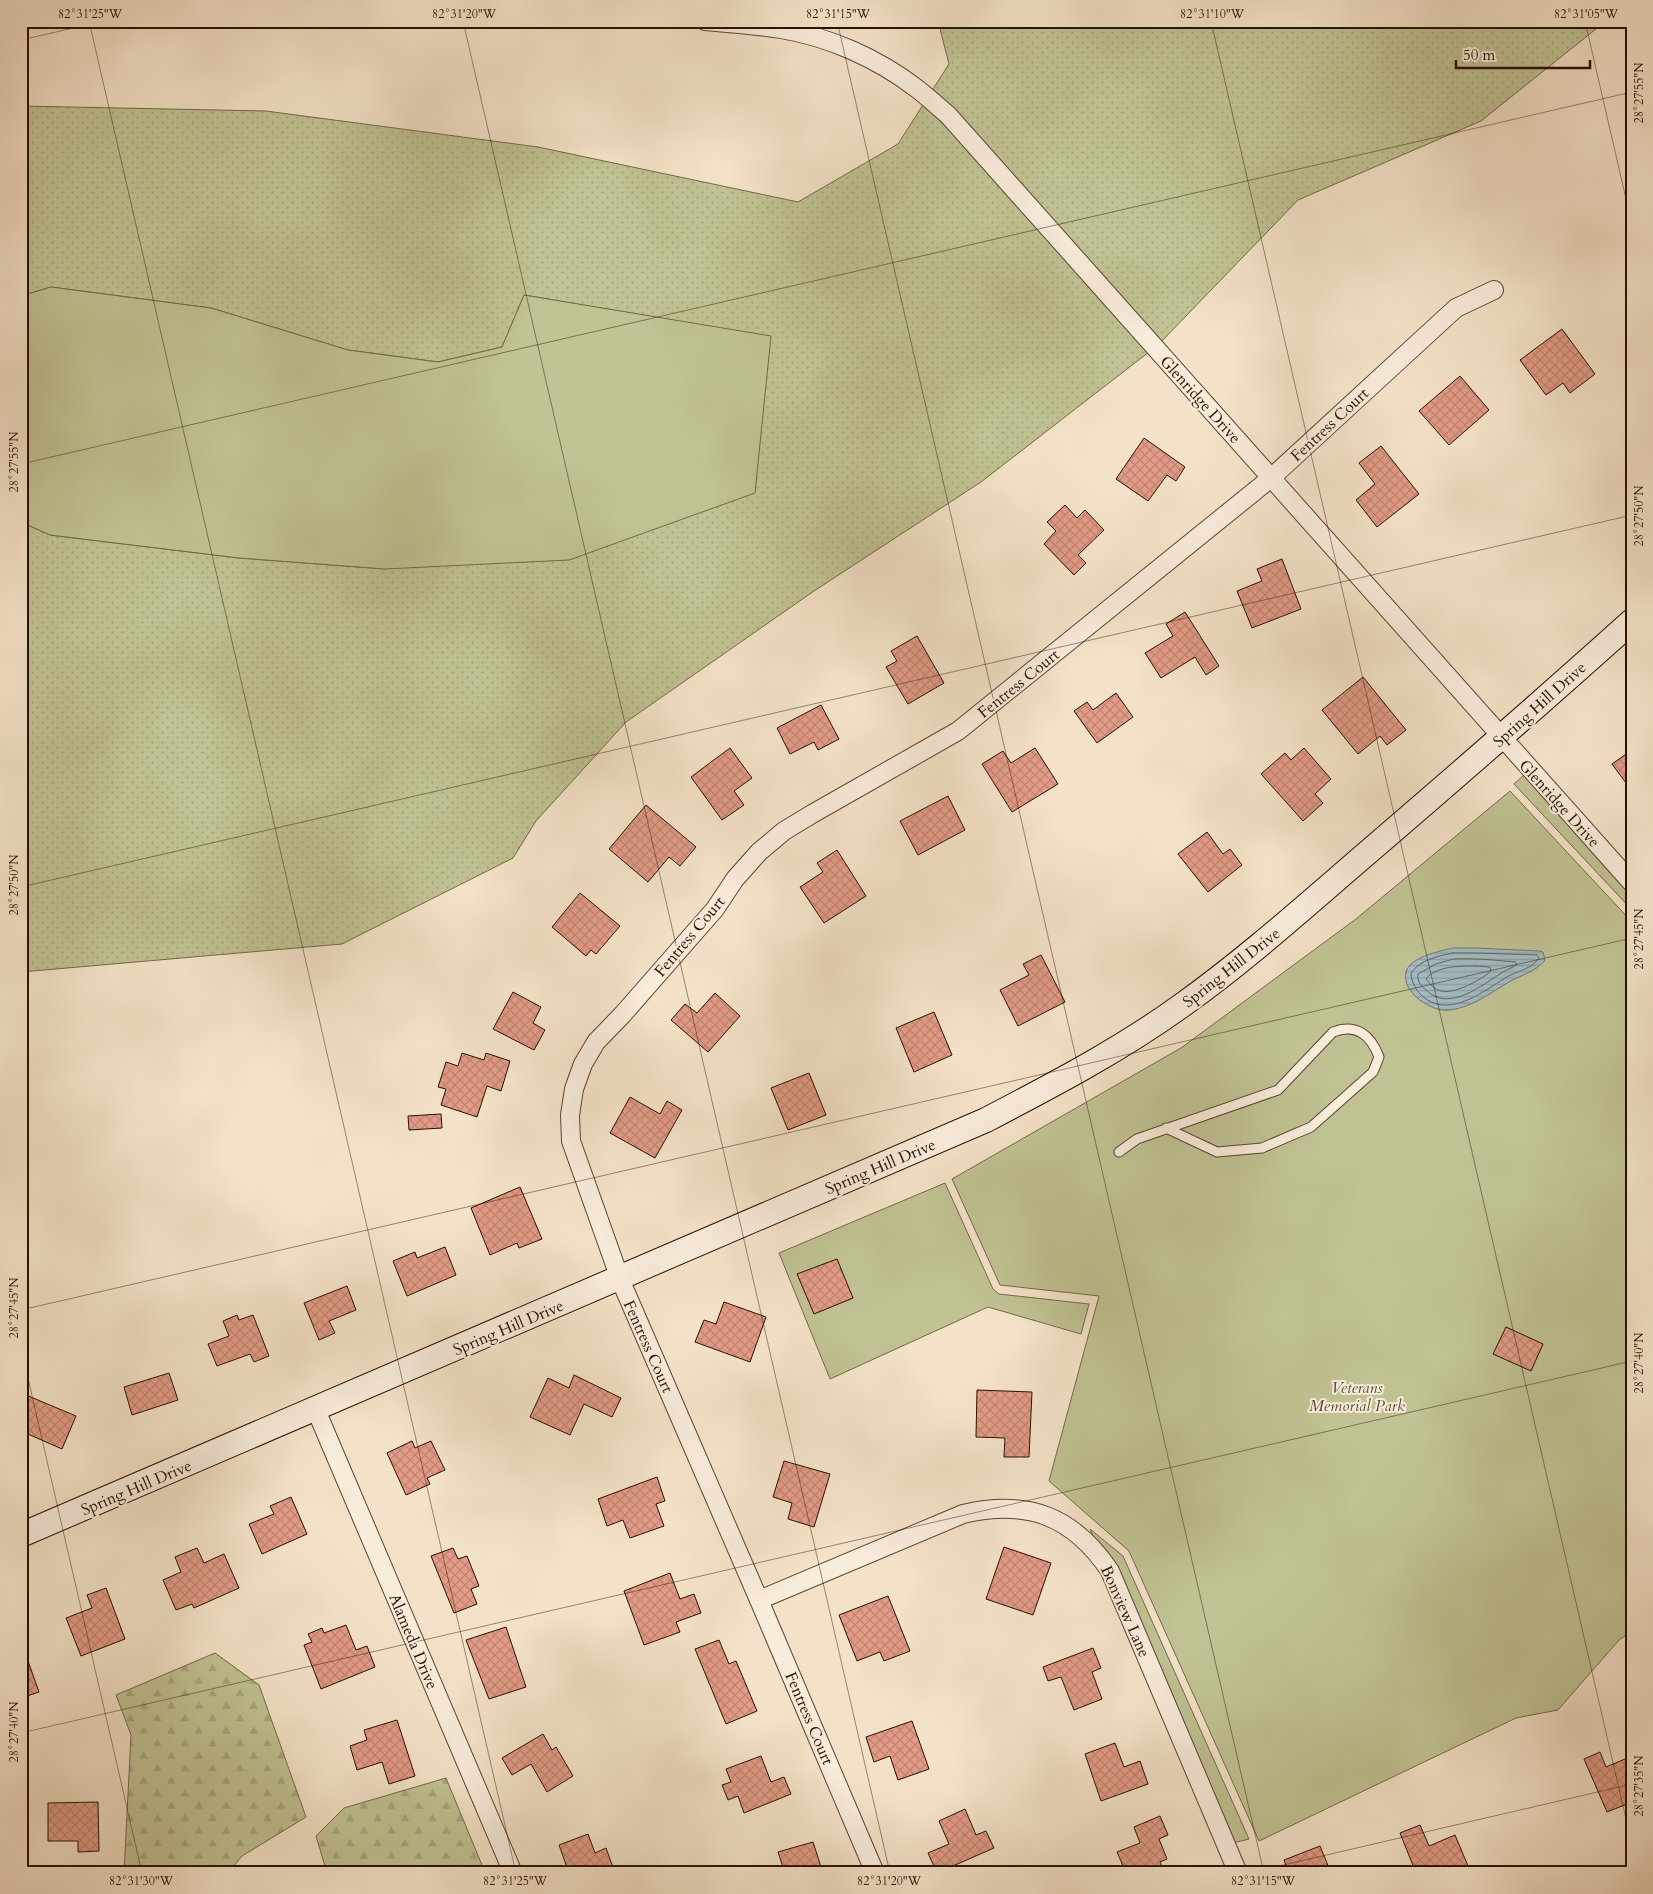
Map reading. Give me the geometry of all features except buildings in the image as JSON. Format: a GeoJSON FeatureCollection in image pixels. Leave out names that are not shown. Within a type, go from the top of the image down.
{"type":"FeatureCollection","features":[{"type":"Feature","properties":{"kind":"main road","name":"Spring Hill Drive"},"geometry":{"type":"LineString","coordinates":[[21,1535],[316,1410],[986,1120],[1053,1086],[1115,1050],[1181,1006],[1238,964],[1502,737],[1632,621]]}},
{"type":"Feature","properties":{"kind":"street","name":"Glenridge Drive"},"geometry":{"type":"LineString","coordinates":[[705,21],[774,28],[814,37],[845,47],[883,66],[916,87],[948,115],[1632,883]]}},
{"type":"Feature","properties":{"kind":"street","name":"Fentress Court"},"geometry":{"type":"LineString","coordinates":[[876,1873],[760,1600],[620,1279],[571,1141],[570,1115],[574,1089],[583,1064],[596,1042],[715,909],[735,879],[759,852],[784,832],[812,814],[958,731],[1271,478],[1456,308],[1494,290]]}},
{"type":"Feature","properties":{"kind":"street","name":"Alameda Drive"},"geometry":{"type":"LineString","coordinates":[[316,1410],[513,1873]]}},
{"type":"Feature","properties":{"kind":"street","name":"Bonview Lane"},"geometry":{"type":"LineString","coordinates":[[760,1600],[963,1514],[978,1510],[1008,1508],[1031,1511],[1049,1517],[1070,1528],[1099,1554],[1110,1571],[1238,1873]]}},
{"type":"Feature","properties":{"kind":"lane"},"geometry":{"type":"LineString","coordinates":[[1119,1152],[1137,1139],[1166,1128],[1278,1090],[1333,1032],[1344,1028],[1357,1030],[1374,1043],[1379,1057],[1373,1072],[1311,1127],[1262,1148],[1217,1152],[1166,1128]]}},
{"type":"Feature","properties":{"kind":"green space"},"geometry":{"type":"Polygon","coordinates":[[[938,21],[1606,21],[1481,121],[1298,200],[1158,345],[981,482],[814,591],[626,722],[536,821],[513,858],[342,944],[21,972],[21,522],[50,535],[239,558],[385,569],[771,337],[524,295],[502,347],[438,362],[348,350],[211,308],[51,287],[21,296],[21,106],[266,111],[538,147],[798,202],[898,144],[949,64],[938,21]]]}},
{"type":"Feature","properties":{"kind":"green space"},"geometry":{"type":"Polygon","coordinates":[[[51,287],[211,308],[348,350],[438,362],[502,347],[524,295],[771,336],[755,493],[569,560],[385,569],[239,558],[50,535],[21,522],[21,296],[51,287]]]}},
{"type":"Feature","properties":{"kind":"green space"},"geometry":{"type":"Polygon","coordinates":[[[1533,767],[1632,885],[1632,910],[1514,784],[1533,767]]]}},
{"type":"Feature","properties":{"kind":"green space","name":"Veterans Memorial Park"},"geometry":{"type":"Polygon","coordinates":[[[1510,791],[1632,922],[1632,1631],[1619,1640],[1558,1710],[1516,1718],[1259,1841],[1129,1551],[1049,1481],[1099,1296],[1000,1285],[952,1179],[1181,1048],[1356,919],[1510,791]]]}},
{"type":"Feature","properties":{"kind":"green space"},"geometry":{"type":"Polygon","coordinates":[[[945,1183],[993,1289],[999,1294],[1089,1304],[1081,1334],[988,1307],[830,1379],[779,1253],[945,1183]]]}},
{"type":"Feature","properties":{"kind":"green space"},"geometry":{"type":"Polygon","coordinates":[[[1090,1529],[1123,1556],[1249,1839],[1233,1843],[1102,1560],[1090,1529]]]}},
{"type":"Feature","properties":{"kind":"green space"},"geometry":{"type":"Polygon","coordinates":[[[215,1653],[259,1685],[306,1817],[242,1856],[228,1873],[124,1873],[131,1735],[116,1695],[215,1653]]]}},
{"type":"Feature","properties":{"kind":"green space"},"geometry":{"type":"Polygon","coordinates":[[[446,1778],[484,1870],[477,1873],[327,1873],[316,1836],[344,1808],[446,1778]]]}},
{"type":"Feature","properties":{"kind":"water"},"geometry":{"type":"Polygon","coordinates":[[[1453,948],[1540,951],[1543,952],[1545,960],[1533,970],[1474,1003],[1450,1010],[1443,1010],[1427,1005],[1413,994],[1408,987],[1406,972],[1413,962],[1433,953],[1453,948]]]}}]}
